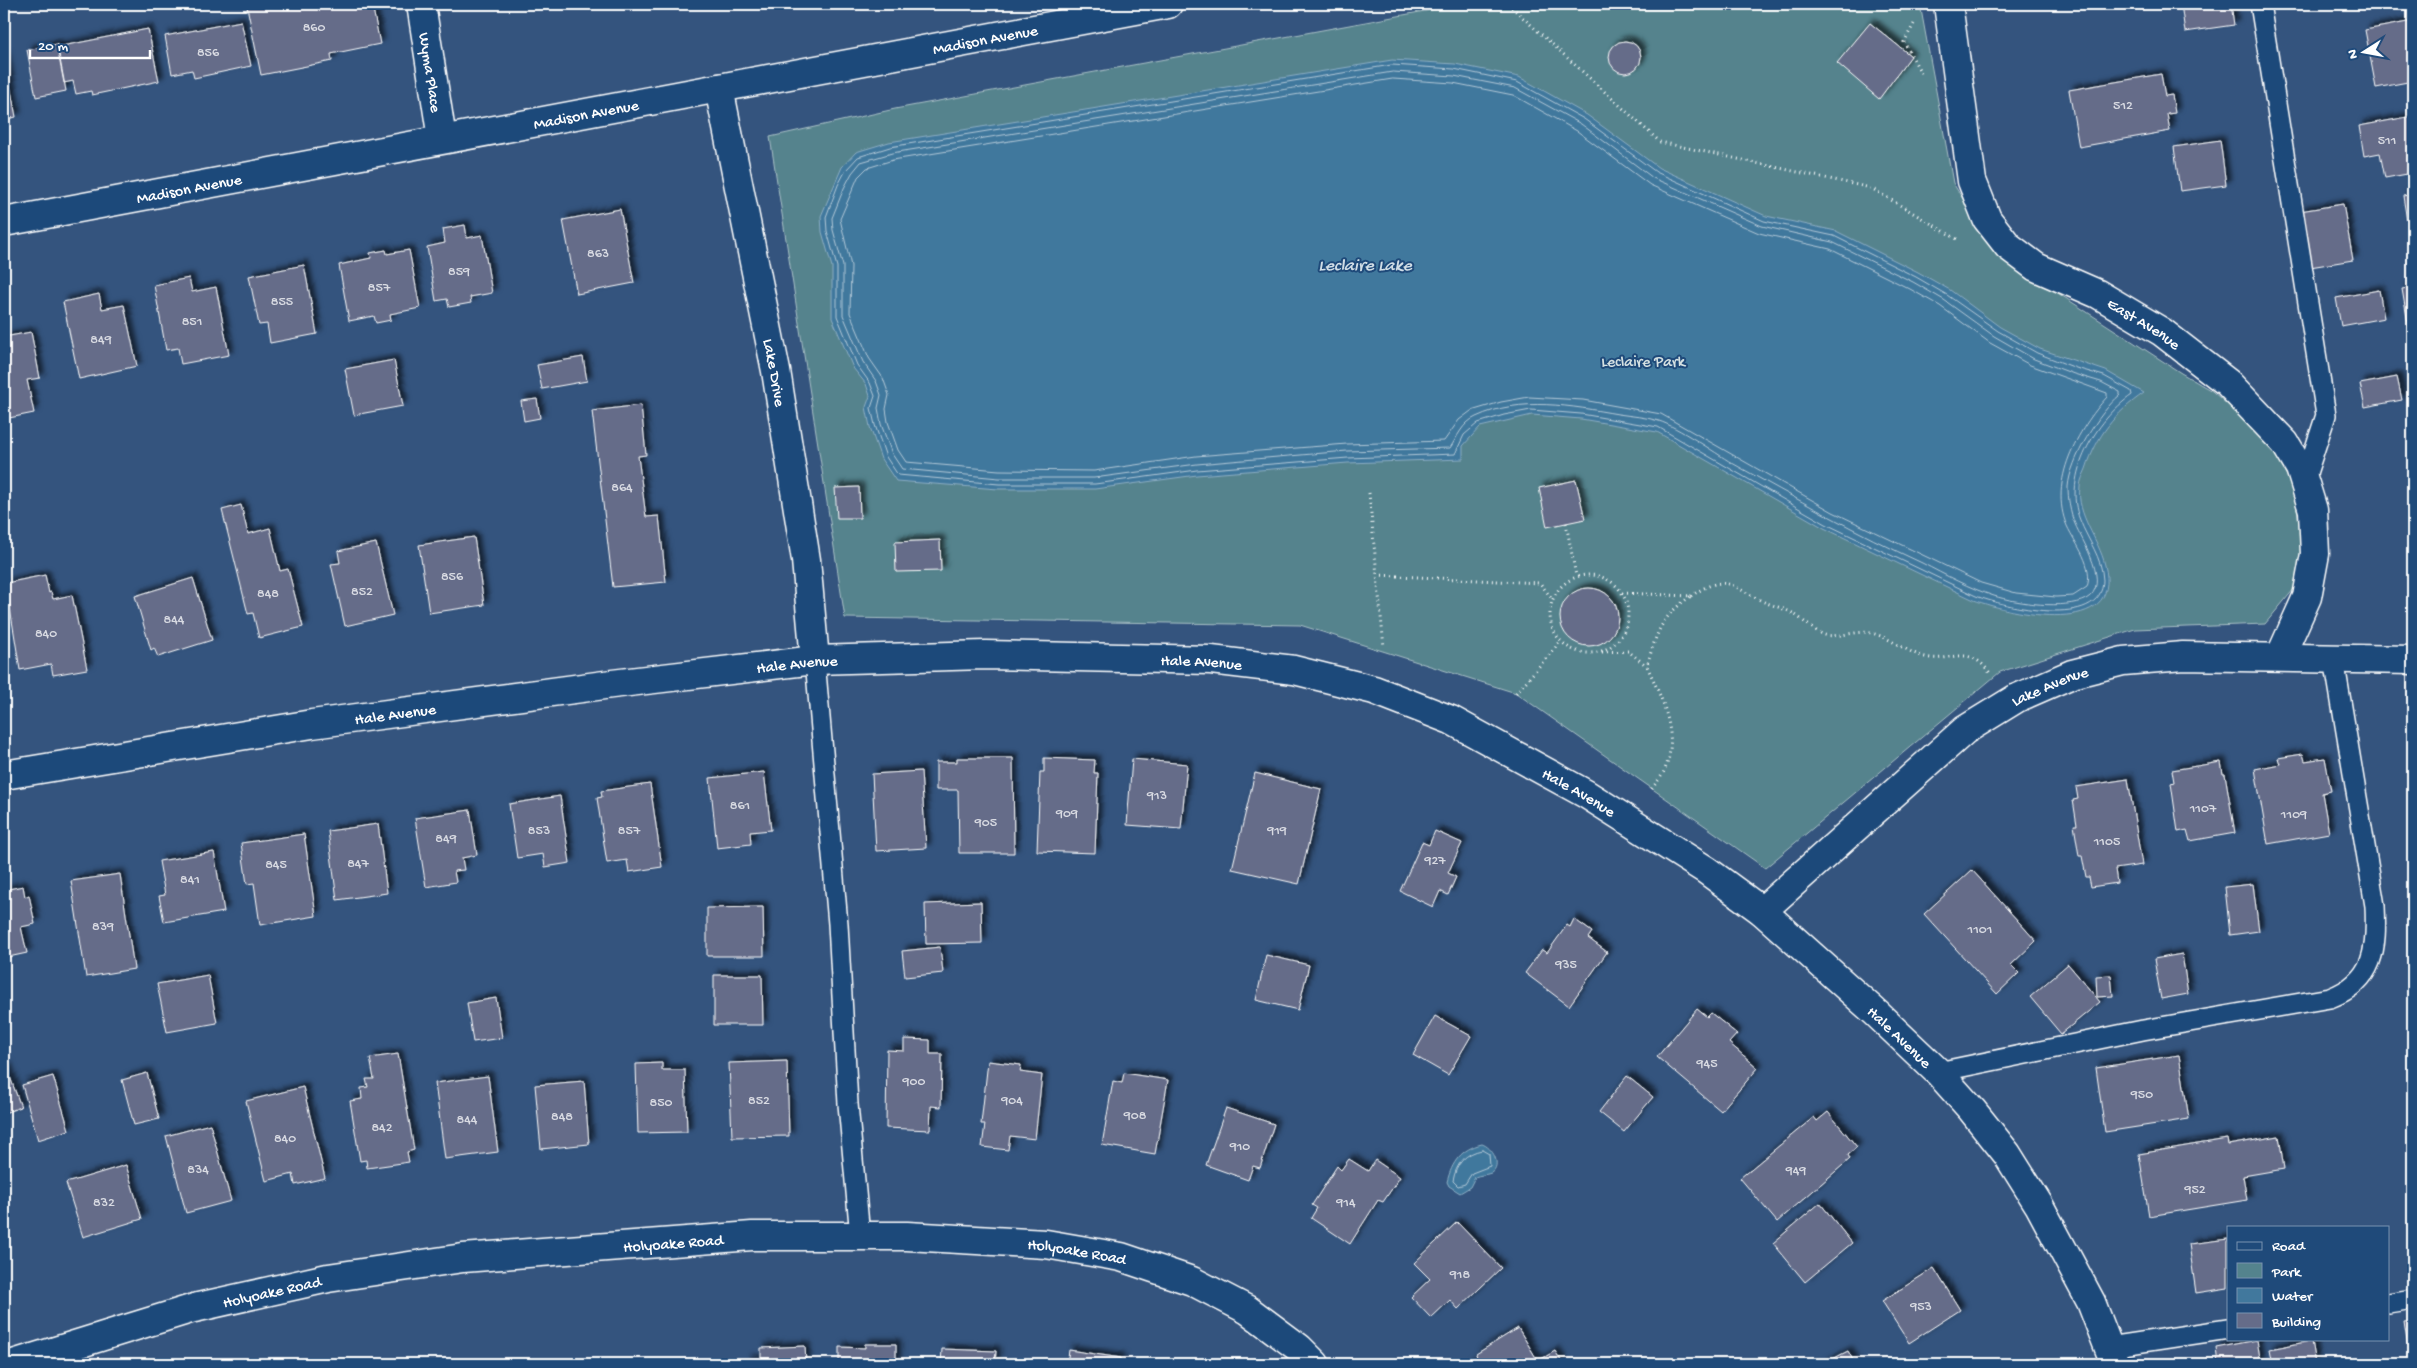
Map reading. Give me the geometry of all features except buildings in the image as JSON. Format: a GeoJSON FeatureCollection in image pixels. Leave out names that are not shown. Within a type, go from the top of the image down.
{"type":"FeatureCollection","features":[{"type":"Feature","properties":{"kind":"street","name":"Wyma Place"},"geometry":{"type":"LineString","coordinates":[[422,4],[442,140]]}},
{"type":"Feature","properties":{"kind":"street","name":"East Avenue"},"geometry":{"type":"LineString","coordinates":[[1948,4],[1972,181],[1987,218],[2008,246],[2036,267],[2098,294],[2162,332],[2228,383],[2285,443],[2300,468],[2313,510],[2315,554],[2307,597],[2280,657]]}},
{"type":"Feature","properties":{"kind":"street","name":"Madison Avenue"},"geometry":{"type":"LineString","coordinates":[[4,222],[1155,5]]}},
{"type":"Feature","properties":{"kind":"street","name":"Lake Drive"},"geometry":{"type":"LineString","coordinates":[[719,88],[777,380],[806,560],[815,660]]}},
{"type":"Feature","properties":{"kind":"street","name":"Hale Avenue"},"geometry":{"type":"LineString","coordinates":[[4,775],[322,723],[612,684],[815,660],[985,655],[1211,660],[1294,670],[1374,690],[1451,720],[1586,794],[1706,870],[1762,911],[1938,1072],[1972,1110],[2007,1154],[2039,1205],[2091,1302],[2112,1356]]}},
{"type":"Feature","properties":{"kind":"street","name":"Lake Avenue"},"geometry":{"type":"LineString","coordinates":[[1762,911],[1966,730],[2017,698],[2072,674],[2123,661],[2183,656],[2413,660]]}},
{"type":"Feature","properties":{"kind":"street","name":"Holyoake Road"},"geometry":{"type":"LineString","coordinates":[[13,1364],[194,1308],[337,1276],[463,1258],[752,1236],[907,1236],[1046,1244],[1120,1257],[1192,1281],[1248,1310],[1299,1348],[1315,1364]]}},
{"type":"Feature","properties":{"kind":"lane"},"geometry":{"type":"LineString","coordinates":[[2260,4],[2326,415],[2304,482]]}},
{"type":"Feature","properties":{"kind":"lane"},"geometry":{"type":"LineString","coordinates":[[1938,1072],[2143,1030],[2330,998],[2344,993],[2357,983],[2368,967],[2377,938],[2376,906],[2334,659]]}},
{"type":"Feature","properties":{"kind":"lane"},"geometry":{"type":"LineString","coordinates":[[815,660],[838,924],[848,1104],[860,1236]]}},
{"type":"Feature","properties":{"kind":"lane"},"geometry":{"type":"LineString","coordinates":[[2390,1303],[2413,1299]]}},
{"type":"Feature","properties":{"kind":"lane"},"geometry":{"type":"LineString","coordinates":[[2112,1356],[2227,1328]]}},
{"type":"Feature","properties":{"kind":"path"},"geometry":{"type":"LineString","coordinates":[[1508,4],[1660,142],[1871,188],[1964,243]]}},
{"type":"Feature","properties":{"kind":"path"},"geometry":{"type":"LineString","coordinates":[[1369,493],[1384,647]]}},
{"type":"Feature","properties":{"kind":"path"},"geometry":{"type":"LineString","coordinates":[[1566,523],[1576,576]]}},
{"type":"Feature","properties":{"kind":"path"},"geometry":{"type":"LineString","coordinates":[[1377,574],[1540,583],[1554,600]]}},
{"type":"Feature","properties":{"kind":"path"},"geometry":{"type":"LineString","coordinates":[[1599,652],[1610,647],[1619,639],[1625,628],[1627,604],[1622,593],[1605,578],[1576,576],[1565,584],[1554,600],[1551,610],[1555,632],[1561,640],[1578,652],[1599,652],[1628,651],[1647,666],[1662,699],[1669,722],[1671,746],[1665,769],[1650,791]]}},
{"type":"Feature","properties":{"kind":"path"},"geometry":{"type":"LineString","coordinates":[[1647,666],[1660,626],[1672,610],[1709,584],[1728,582],[1789,612],[1824,634],[1842,636],[1869,632],[1890,640],[1918,655],[1938,660],[1969,655],[1982,662],[1994,677]]}},
{"type":"Feature","properties":{"kind":"path"},"geometry":{"type":"LineString","coordinates":[[1622,593],[1691,596]]}},
{"type":"Feature","properties":{"kind":"path"},"geometry":{"type":"LineString","coordinates":[[1516,693],[1561,640]]}},
{"type":"Feature","properties":{"kind":"green space","name":"Leclaire Park"},"geometry":{"type":"Polygon","coordinates":[[[1463,4],[1920,4],[1953,183],[1996,253],[2181,373],[2212,391],[2270,442],[2295,493],[2302,545],[2294,589],[2265,624],[2135,629],[2000,672],[1765,868],[1516,693],[1300,625],[845,618],[770,137],[895,109],[1463,4]]]}},
{"type":"Feature","properties":{"kind":"water","name":"Leclaire Lake"},"geometry":{"type":"Polygon","coordinates":[[[1392,60],[1455,64],[1519,77],[1587,115],[1659,168],[1766,216],[1836,231],[1950,290],[2000,327],[2040,349],[2106,371],[2144,393],[2124,409],[2108,426],[2090,457],[2081,482],[2081,507],[2105,565],[2106,588],[2098,604],[2082,612],[2060,616],[2013,611],[1974,600],[1824,528],[1657,432],[1581,419],[1532,415],[1480,427],[1463,446],[1463,459],[1348,463],[1197,475],[1095,489],[998,489],[896,481],[881,459],[870,427],[866,407],[870,396],[866,384],[853,368],[832,318],[832,267],[822,232],[821,216],[842,167],[856,152],[889,142],[1392,60]]]}},
{"type":"Feature","properties":{"kind":"water"},"geometry":{"type":"Polygon","coordinates":[[[1482,1144],[1492,1152],[1495,1157],[1496,1166],[1491,1173],[1475,1177],[1470,1187],[1460,1193],[1449,1186],[1447,1182],[1452,1168],[1458,1157],[1468,1149],[1482,1144]]]}}]}
